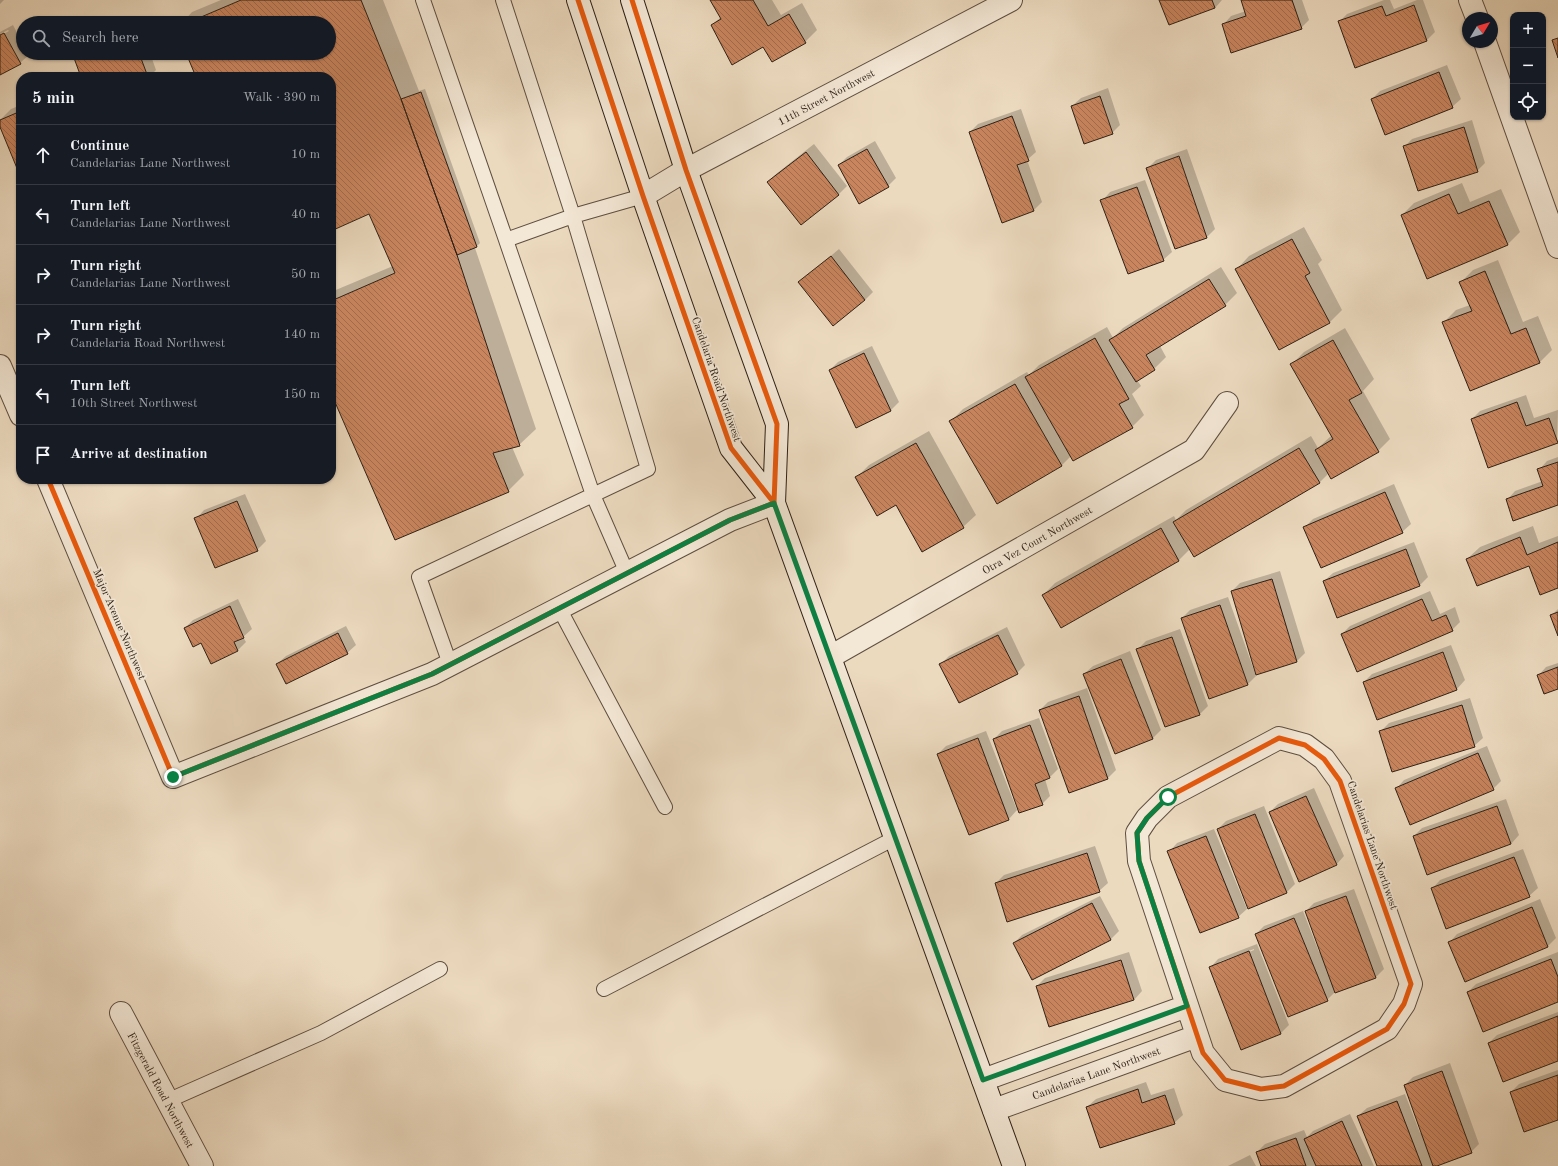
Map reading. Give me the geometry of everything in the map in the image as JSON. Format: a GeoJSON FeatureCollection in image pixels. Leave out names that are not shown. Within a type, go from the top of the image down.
{"type":"FeatureCollection","features":[{"type":"Feature","properties":{"kind":"street","name":"Candelaria Road Northwest"},"geometry":{"type":"LineString","coordinates":[[578,0],[642,196],[731,448],[774,503],[1014,1166]]}},
{"type":"Feature","properties":{"kind":"street","name":"Candelaria Road Northwest"},"geometry":{"type":"LineString","coordinates":[[632,0],[686,170],[777,424],[774,503]]}},
{"type":"Feature","properties":{"kind":"street","name":"11th Street Northwest"},"geometry":{"type":"LineString","coordinates":[[642,196],[686,170],[1011,0]]}},
{"type":"Feature","properties":{"kind":"street"},"geometry":{"type":"LineString","coordinates":[[1470,0],[1475,12]]}},
{"type":"Feature","properties":{"kind":"street"},"geometry":{"type":"LineString","coordinates":[[1487,48],[1558,247]]}},
{"type":"Feature","properties":{"kind":"street"},"geometry":{"type":"LineString","coordinates":[[0,366],[16,403]]}},
{"type":"Feature","properties":{"kind":"street","name":"Otra Vez Court Northwest"},"geometry":{"type":"LineString","coordinates":[[830,657],[1194,450],[1227,403]]}},
{"type":"Feature","properties":{"kind":"street","name":"Major Avenue Northwest"},"geometry":{"type":"LineString","coordinates":[[50,484],[173,777],[432,674],[450,664]]}},
{"type":"Feature","properties":{"kind":"street"},"geometry":{"type":"LineString","coordinates":[[450,664],[730,520],[774,503]]}},
{"type":"Feature","properties":{"kind":"street","name":"Candelarias Lane Northwest"},"geometry":{"type":"LineString","coordinates":[[1279,738],[1305,745],[1324,759],[1340,781],[1411,984],[1404,1004],[1387,1029],[1284,1086],[1261,1089],[1225,1080],[1203,1052],[1198,1036],[1139,861],[1137,833],[1147,818],[1168,797],[1279,738]]}},
{"type":"Feature","properties":{"kind":"street"},"geometry":{"type":"LineString","coordinates":[[983,1080],[1187,1006]]}},
{"type":"Feature","properties":{"kind":"street","name":"Fitzgerald Road Northwest"},"geometry":{"type":"LineString","coordinates":[[121,1013],[202,1166]]}},
{"type":"Feature","properties":{"kind":"street","name":"Candelarias Lane Northwest"},"geometry":{"type":"LineString","coordinates":[[994,1110],[1198,1036]]}},
{"type":"Feature","properties":{"kind":"lane"},"geometry":{"type":"LineString","coordinates":[[423,0],[593,494],[627,573]]}},
{"type":"Feature","properties":{"kind":"lane"},"geometry":{"type":"LineString","coordinates":[[450,664],[418,576],[648,469],[573,216],[503,0]]}},
{"type":"Feature","properties":{"kind":"lane"},"geometry":{"type":"LineString","coordinates":[[506,240],[573,216],[642,196]]}},
{"type":"Feature","properties":{"kind":"lane"},"geometry":{"type":"LineString","coordinates":[[559,608],[665,807]]}},
{"type":"Feature","properties":{"kind":"lane"},"geometry":{"type":"LineString","coordinates":[[604,989],[895,838]]}},
{"type":"Feature","properties":{"kind":"lane"},"geometry":{"type":"LineString","coordinates":[[167,1101],[321,1033],[440,969]]}},
{"type":"Feature","properties":{"kind":"building"},"geometry":{"type":"Polygon","coordinates":[[[241,0],[361,0],[401,99],[457,255],[520,446],[493,453],[509,492],[395,540],[336,404],[336,299],[395,273],[369,214],[336,229],[336,72],[194,72],[189,60],[336,60],[336,16],[203,16],[241,0]]]}},
{"type":"Feature","properties":{"kind":"building"},"geometry":{"type":"Polygon","coordinates":[[[710,0],[753,0],[768,26],[789,14],[806,43],[772,62],[763,47],[732,65],[711,25],[721,19],[710,0]]]}},
{"type":"Feature","properties":{"kind":"building"},"geometry":{"type":"Polygon","coordinates":[[[1159,0],[1212,0],[1215,8],[1169,25],[1159,0]]]}},
{"type":"Feature","properties":{"kind":"building"},"geometry":{"type":"Polygon","coordinates":[[[1241,0],[1292,0],[1302,29],[1231,53],[1222,24],[1246,16],[1241,0]]]}},
{"type":"Feature","properties":{"kind":"building"},"geometry":{"type":"Polygon","coordinates":[[[1414,5],[1427,41],[1355,68],[1338,21],[1382,6],[1386,16],[1414,5]]]}},
{"type":"Feature","properties":{"kind":"building"},"geometry":{"type":"Polygon","coordinates":[[[4,33],[16,55],[16,60],[19,60],[21,64],[0,75],[0,35],[4,33]]]}},
{"type":"Feature","properties":{"kind":"building"},"geometry":{"type":"Polygon","coordinates":[[[1558,38],[1558,58],[1552,40],[1558,38]]]}},
{"type":"Feature","properties":{"kind":"building"},"geometry":{"type":"Polygon","coordinates":[[[75,60],[142,60],[146,72],[79,72],[75,60]]]}},
{"type":"Feature","properties":{"kind":"building"},"geometry":{"type":"Polygon","coordinates":[[[1439,72],[1453,108],[1385,135],[1371,99],[1439,72]]]}},
{"type":"Feature","properties":{"kind":"building"},"geometry":{"type":"Polygon","coordinates":[[[421,92],[477,247],[457,255],[401,99],[421,92]]]}},
{"type":"Feature","properties":{"kind":"building"},"geometry":{"type":"Polygon","coordinates":[[[1100,96],[1113,134],[1084,144],[1071,106],[1100,96]]]}},
{"type":"Feature","properties":{"kind":"building"},"geometry":{"type":"Polygon","coordinates":[[[16,113],[16,166],[0,127],[0,120],[16,113]]]}},
{"type":"Feature","properties":{"kind":"building"},"geometry":{"type":"Polygon","coordinates":[[[1012,116],[1029,161],[1017,165],[1034,211],[1002,223],[969,132],[1012,116]]]}},
{"type":"Feature","properties":{"kind":"building"},"geometry":{"type":"Polygon","coordinates":[[[1464,127],[1478,172],[1418,191],[1403,146],[1464,127]]]}},
{"type":"Feature","properties":{"kind":"building"},"geometry":{"type":"Polygon","coordinates":[[[867,149],[889,187],[859,204],[838,165],[867,149]]]}},
{"type":"Feature","properties":{"kind":"building"},"geometry":{"type":"Polygon","coordinates":[[[806,152],[839,195],[801,225],[767,182],[806,152]]]}},
{"type":"Feature","properties":{"kind":"building"},"geometry":{"type":"Polygon","coordinates":[[[1179,156],[1207,238],[1175,249],[1146,168],[1179,156]]]}},
{"type":"Feature","properties":{"kind":"building"},"geometry":{"type":"Polygon","coordinates":[[[1137,187],[1164,261],[1128,274],[1100,200],[1137,187]]]}},
{"type":"Feature","properties":{"kind":"building"},"geometry":{"type":"Polygon","coordinates":[[[1449,194],[1458,214],[1489,201],[1508,245],[1427,279],[1401,215],[1449,194]]]}},
{"type":"Feature","properties":{"kind":"building"},"geometry":{"type":"Polygon","coordinates":[[[1292,239],[1310,273],[1305,276],[1330,323],[1279,350],[1235,269],[1292,239]]]}},
{"type":"Feature","properties":{"kind":"building"},"geometry":{"type":"Polygon","coordinates":[[[831,256],[865,300],[833,326],[798,282],[831,256]]]}},
{"type":"Feature","properties":{"kind":"building"},"geometry":{"type":"Polygon","coordinates":[[[1485,271],[1511,334],[1526,328],[1540,363],[1470,391],[1442,322],[1472,311],[1459,282],[1485,271]]]}},
{"type":"Feature","properties":{"kind":"building"},"geometry":{"type":"Polygon","coordinates":[[[1209,279],[1226,306],[1146,355],[1155,370],[1136,382],[1109,340],[1209,279]]]}},
{"type":"Feature","properties":{"kind":"building"},"geometry":{"type":"Polygon","coordinates":[[[1095,338],[1129,399],[1119,404],[1133,428],[1073,461],[1025,377],[1095,338]]]}},
{"type":"Feature","properties":{"kind":"building"},"geometry":{"type":"Polygon","coordinates":[[[1333,340],[1362,393],[1349,400],[1379,452],[1331,479],[1315,450],[1333,439],[1290,364],[1333,340]]]}},
{"type":"Feature","properties":{"kind":"building"},"geometry":{"type":"Polygon","coordinates":[[[864,353],[891,411],[856,428],[829,370],[864,353]]]}},
{"type":"Feature","properties":{"kind":"building"},"geometry":{"type":"Polygon","coordinates":[[[1015,384],[1062,466],[997,504],[949,421],[1015,384]]]}},
{"type":"Feature","properties":{"kind":"building"},"geometry":{"type":"Polygon","coordinates":[[[1517,402],[1526,426],[1549,418],[1558,443],[1488,468],[1471,419],[1517,402]]]}},
{"type":"Feature","properties":{"kind":"building"},"geometry":{"type":"Polygon","coordinates":[[[916,443],[964,528],[922,552],[896,505],[877,516],[855,477],[916,443]]]}},
{"type":"Feature","properties":{"kind":"building"},"geometry":{"type":"Polygon","coordinates":[[[1299,448],[1320,483],[1194,557],[1173,522],[1299,448]]]}},
{"type":"Feature","properties":{"kind":"building"},"geometry":{"type":"Polygon","coordinates":[[[1558,462],[1558,505],[1513,521],[1506,499],[1543,486],[1537,469],[1558,462]]]}},
{"type":"Feature","properties":{"kind":"building"},"geometry":{"type":"Polygon","coordinates":[[[1385,492],[1403,533],[1321,568],[1303,527],[1385,492]]]}},
{"type":"Feature","properties":{"kind":"building"},"geometry":{"type":"Polygon","coordinates":[[[237,501],[258,551],[215,568],[194,518],[237,501]]]}},
{"type":"Feature","properties":{"kind":"building"},"geometry":{"type":"Polygon","coordinates":[[[1161,528],[1179,561],[1061,628],[1042,595],[1161,528]]]}},
{"type":"Feature","properties":{"kind":"building"},"geometry":{"type":"Polygon","coordinates":[[[1520,537],[1527,555],[1558,542],[1558,588],[1540,595],[1529,566],[1477,586],[1466,559],[1520,537]]]}},
{"type":"Feature","properties":{"kind":"building"},"geometry":{"type":"Polygon","coordinates":[[[1406,549],[1420,586],[1337,618],[1323,581],[1406,549]]]}},
{"type":"Feature","properties":{"kind":"building"},"geometry":{"type":"Polygon","coordinates":[[[1272,579],[1297,662],[1256,675],[1231,591],[1272,579]]]}},
{"type":"Feature","properties":{"kind":"building"},"geometry":{"type":"Polygon","coordinates":[[[1422,599],[1432,621],[1446,615],[1453,631],[1357,672],[1341,634],[1422,599]]]}},
{"type":"Feature","properties":{"kind":"building"},"geometry":{"type":"Polygon","coordinates":[[[1220,605],[1248,685],[1209,699],[1181,618],[1220,605]]]}},
{"type":"Feature","properties":{"kind":"building"},"geometry":{"type":"Polygon","coordinates":[[[230,606],[244,638],[234,642],[238,651],[211,664],[201,643],[193,647],[184,628],[230,606]]]}},
{"type":"Feature","properties":{"kind":"building"},"geometry":{"type":"Polygon","coordinates":[[[1558,612],[1558,636],[1550,615],[1558,612]]]}},
{"type":"Feature","properties":{"kind":"building"},"geometry":{"type":"Polygon","coordinates":[[[338,633],[348,654],[286,684],[276,664],[338,633]]]}},
{"type":"Feature","properties":{"kind":"building"},"geometry":{"type":"Polygon","coordinates":[[[998,635],[1018,674],[959,703],[939,664],[998,635]]]}},
{"type":"Feature","properties":{"kind":"building"},"geometry":{"type":"Polygon","coordinates":[[[1172,637],[1200,715],[1165,727],[1136,649],[1172,637]]]}},
{"type":"Feature","properties":{"kind":"building"},"geometry":{"type":"Polygon","coordinates":[[[1443,652],[1457,690],[1377,720],[1363,682],[1443,652]]]}},
{"type":"Feature","properties":{"kind":"building"},"geometry":{"type":"Polygon","coordinates":[[[1121,659],[1153,739],[1115,754],[1083,674],[1121,659]]]}},
{"type":"Feature","properties":{"kind":"building"},"geometry":{"type":"Polygon","coordinates":[[[1558,667],[1558,689],[1544,694],[1537,675],[1558,667]]]}},
{"type":"Feature","properties":{"kind":"building"},"geometry":{"type":"Polygon","coordinates":[[[1079,696],[1108,779],[1069,793],[1039,710],[1079,696]]]}},
{"type":"Feature","properties":{"kind":"building"},"geometry":{"type":"Polygon","coordinates":[[[1462,705],[1475,747],[1392,772],[1379,731],[1462,705]]]}},
{"type":"Feature","properties":{"kind":"building"},"geometry":{"type":"Polygon","coordinates":[[[1030,725],[1050,778],[1035,784],[1043,805],[1019,813],[993,739],[1030,725]]]}},
{"type":"Feature","properties":{"kind":"building"},"geometry":{"type":"Polygon","coordinates":[[[978,738],[1009,820],[969,835],[937,754],[978,738]]]}},
{"type":"Feature","properties":{"kind":"building"},"geometry":{"type":"Polygon","coordinates":[[[1478,753],[1494,790],[1410,825],[1395,788],[1478,753]]]}},
{"type":"Feature","properties":{"kind":"building"},"geometry":{"type":"Polygon","coordinates":[[[1306,796],[1337,865],[1299,882],[1269,812],[1306,796]]]}},
{"type":"Feature","properties":{"kind":"building"},"geometry":{"type":"Polygon","coordinates":[[[1497,806],[1511,844],[1427,875],[1413,836],[1497,806]]]}},
{"type":"Feature","properties":{"kind":"building"},"geometry":{"type":"Polygon","coordinates":[[[1255,814],[1287,893],[1248,909],[1217,829],[1255,814]]]}},
{"type":"Feature","properties":{"kind":"building"},"geometry":{"type":"Polygon","coordinates":[[[1206,836],[1239,918],[1200,933],[1167,851],[1206,836]]]}},
{"type":"Feature","properties":{"kind":"building"},"geometry":{"type":"Polygon","coordinates":[[[1087,853],[1100,892],[1007,922],[995,883],[1087,853]]]}},
{"type":"Feature","properties":{"kind":"building"},"geometry":{"type":"Polygon","coordinates":[[[1514,857],[1530,897],[1446,929],[1431,888],[1514,857]]]}},
{"type":"Feature","properties":{"kind":"building"},"geometry":{"type":"Polygon","coordinates":[[[1346,896],[1376,978],[1335,993],[1305,911],[1346,896]]]}},
{"type":"Feature","properties":{"kind":"building"},"geometry":{"type":"Polygon","coordinates":[[[1092,903],[1111,940],[1032,980],[1013,943],[1092,903]]]}},
{"type":"Feature","properties":{"kind":"building"},"geometry":{"type":"Polygon","coordinates":[[[1532,907],[1548,947],[1465,982],[1448,942],[1532,907]]]}},
{"type":"Feature","properties":{"kind":"building"},"geometry":{"type":"Polygon","coordinates":[[[1294,918],[1328,1001],[1288,1017],[1255,934],[1294,918]]]}},
{"type":"Feature","properties":{"kind":"building"},"geometry":{"type":"Polygon","coordinates":[[[1249,951],[1281,1034],[1241,1050],[1209,967],[1249,951]]]}},
{"type":"Feature","properties":{"kind":"building"},"geometry":{"type":"Polygon","coordinates":[[[1551,959],[1558,977],[1558,1002],[1483,1032],[1467,992],[1551,959]]]}},
{"type":"Feature","properties":{"kind":"building"},"geometry":{"type":"Polygon","coordinates":[[[1121,960],[1134,1000],[1049,1027],[1036,986],[1121,960]]]}},
{"type":"Feature","properties":{"kind":"building"},"geometry":{"type":"Polygon","coordinates":[[[1558,1016],[1558,1061],[1503,1082],[1488,1043],[1558,1016]]]}},
{"type":"Feature","properties":{"kind":"building"},"geometry":{"type":"Polygon","coordinates":[[[1442,1071],[1472,1153],[1437,1166],[1433,1166],[1404,1085],[1442,1071]]]}},
{"type":"Feature","properties":{"kind":"building"},"geometry":{"type":"Polygon","coordinates":[[[1558,1075],[1558,1120],[1524,1132],[1510,1092],[1558,1075]]]}},
{"type":"Feature","properties":{"kind":"building"},"geometry":{"type":"Polygon","coordinates":[[[1138,1089],[1142,1103],[1165,1095],[1175,1124],[1100,1148],[1086,1107],[1138,1089]]]}},
{"type":"Feature","properties":{"kind":"building"},"geometry":{"type":"Polygon","coordinates":[[[1397,1101],[1422,1166],[1377,1166],[1357,1116],[1397,1101]]]}},
{"type":"Feature","properties":{"kind":"building"},"geometry":{"type":"Polygon","coordinates":[[[1342,1121],[1362,1166],[1316,1166],[1304,1139],[1342,1121]]]}},
{"type":"Feature","properties":{"kind":"building"},"geometry":{"type":"Polygon","coordinates":[[[1296,1138],[1306,1166],[1261,1166],[1256,1152],[1296,1138]]]}},
{"type":"Feature","properties":{"kind":"cycle path"},"geometry":{"type":"LineString","coordinates":[[578,0],[643,196],[731,448],[774,503]]}},
{"type":"Feature","properties":{"kind":"cycle path"},"geometry":{"type":"LineString","coordinates":[[632,0],[686,170],[777,424],[774,503]]}},
{"type":"Feature","properties":{"kind":"cycle path"},"geometry":{"type":"LineString","coordinates":[[50,484],[173,777],[432,674],[730,520],[774,503]]}},
{"type":"Feature","properties":{"kind":"cycle path"},"geometry":{"type":"LineString","coordinates":[[1279,738],[1305,745],[1324,759],[1340,781],[1411,984],[1404,1004],[1387,1029],[1284,1086],[1261,1089],[1225,1080],[1203,1053],[1139,861],[1137,833],[1147,818],[1168,797],[1279,738]]}},
{"type":"Feature","properties":{"kind":"route"},"geometry":{"type":"LineString","coordinates":[[173,777],[432,674],[730,520],[774,503],[983,1080],[1187,1006],[1139,861],[1137,833],[1147,818],[1168,797]]}}]}
